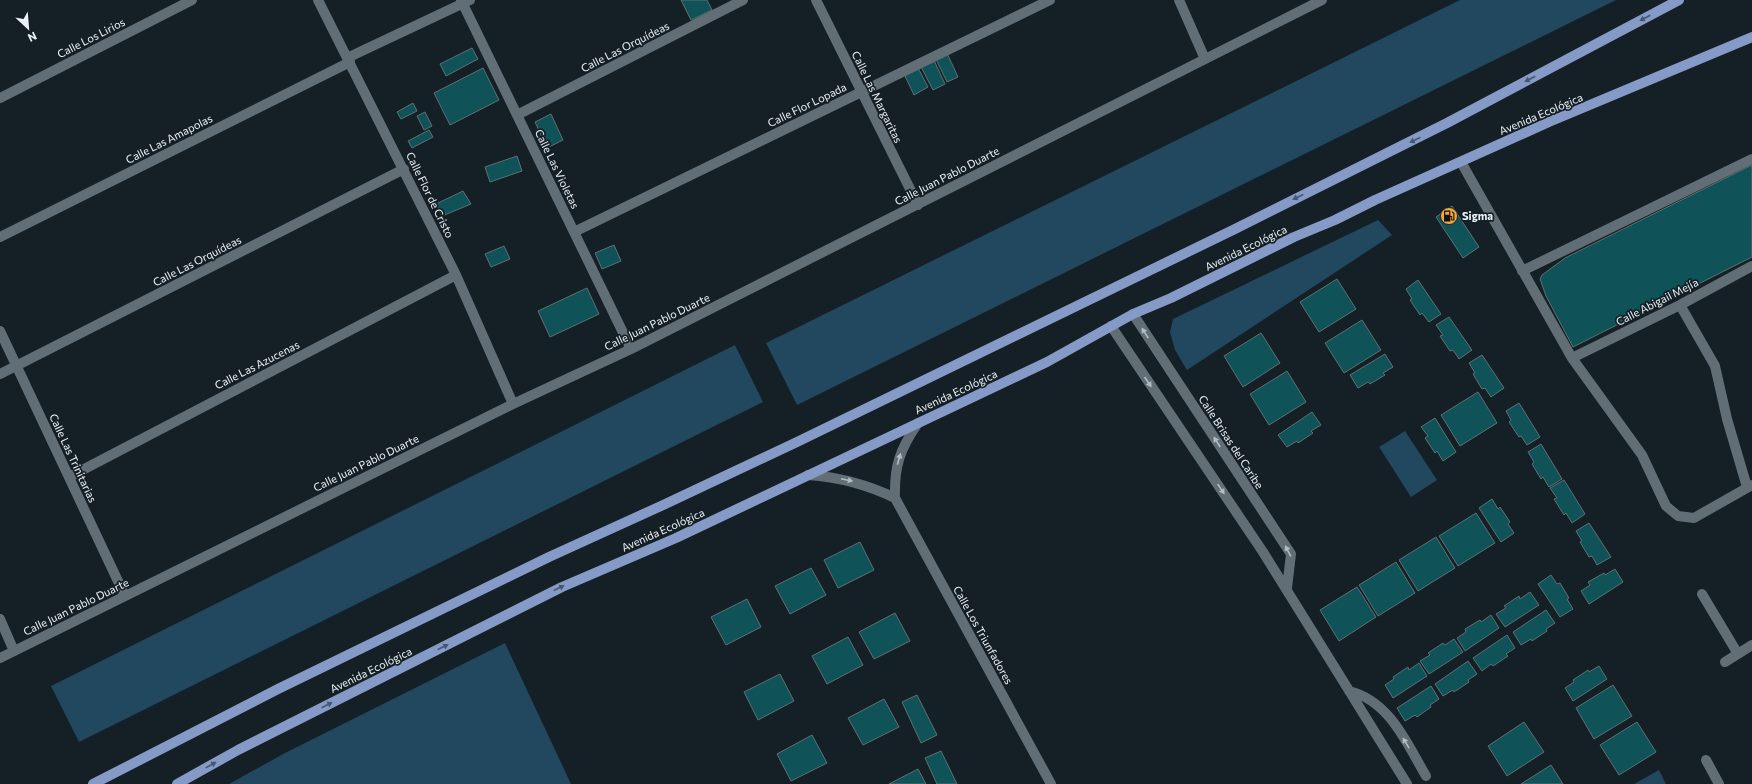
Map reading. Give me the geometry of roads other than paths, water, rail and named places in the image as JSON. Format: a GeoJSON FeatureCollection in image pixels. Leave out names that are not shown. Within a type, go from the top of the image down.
{"type":"FeatureCollection","features":[{"type":"Feature","properties":{"kind":"main road"},"geometry":{"type":"LineString","coordinates":[[93,784],[278,689],[549,557],[797,442],[1242,225],[1448,123],[1679,0]]}},
{"type":"Feature","properties":{"kind":"main road","name":"Avenida Ecológica"},"geometry":{"type":"LineString","coordinates":[[177,784],[238,750],[562,587],[676,538],[1047,362],[1133,314],[1171,298],[1294,237],[1336,220],[1375,200],[1549,122],[1752,37]]}},
{"type":"Feature","properties":{"kind":"street","name":"Calle Los Lirios"},"geometry":{"type":"LineString","coordinates":[[0,98],[192,0]]}},
{"type":"Feature","properties":{"kind":"street","name":"Calle Flor de Cristo"},"geometry":{"type":"LineString","coordinates":[[318,0],[456,275],[513,404]]}},
{"type":"Feature","properties":{"kind":"street","name":"Calle Las Orquídeas"},"geometry":{"type":"LineString","coordinates":[[517,116],[743,0]]}},
{"type":"Feature","properties":{"kind":"street","name":"Calle Las Margaritas"},"geometry":{"type":"LineString","coordinates":[[816,0],[918,205]]}},
{"type":"Feature","properties":{"kind":"street","name":"Calle Flor Lopada"},"geometry":{"type":"LineString","coordinates":[[574,232],[1050,0]]}},
{"type":"Feature","properties":{"kind":"street"},"geometry":{"type":"LineString","coordinates":[[1179,0],[1205,59]]}},
{"type":"Feature","properties":{"kind":"street","name":"Calle Juan Pablo Duarte"},"geometry":{"type":"LineString","coordinates":[[0,658],[513,404],[631,349],[1322,0]]}},
{"type":"Feature","properties":{"kind":"street","name":"Calle Las Amapolas"},"geometry":{"type":"LineString","coordinates":[[0,237],[464,1]]}},
{"type":"Feature","properties":{"kind":"street","name":"Calle Las Violetas"},"geometry":{"type":"LineString","coordinates":[[464,1],[517,116],[631,349]]}},
{"type":"Feature","properties":{"kind":"street"},"geometry":{"type":"LineString","coordinates":[[1522,271],[1752,159]]}},
{"type":"Feature","properties":{"kind":"street"},"geometry":{"type":"LineString","coordinates":[[1461,162],[1572,358],[1642,456],[1666,506],[1678,516],[1694,518],[1750,486],[1727,419],[1715,366],[1680,305]]}},
{"type":"Feature","properties":{"kind":"street","name":"Calle Las Orquídeas"},"geometry":{"type":"LineString","coordinates":[[0,374],[404,169]]}},
{"type":"Feature","properties":{"kind":"street","name":"Calle Abigail Mejía"},"geometry":{"type":"LineString","coordinates":[[1572,358],[1680,305],[1752,266]]}},
{"type":"Feature","properties":{"kind":"street","name":"Calle Las Azucenas"},"geometry":{"type":"LineString","coordinates":[[69,477],[456,275]]}},
{"type":"Feature","properties":{"kind":"street","name":"Calle Brisas del Caribe"},"geometry":{"type":"LineString","coordinates":[[1133,314],[1291,554],[1286,588]]}},
{"type":"Feature","properties":{"kind":"street"},"geometry":{"type":"LineString","coordinates":[[1111,326],[1286,588],[1407,784]]}},
{"type":"Feature","properties":{"kind":"street","name":"Calle Las Trinitarias"},"geometry":{"type":"LineString","coordinates":[[0,331],[125,596]]}},
{"type":"Feature","properties":{"kind":"street","name":"Calle Los Triunfadores"},"geometry":{"type":"LineString","coordinates":[[918,423],[906,440],[898,458],[894,477],[895,498],[1051,784]]}},
{"type":"Feature","properties":{"kind":"street"},"geometry":{"type":"LineString","coordinates":[[808,475],[830,476],[852,481],[874,488],[895,498]]}},
{"type":"Feature","properties":{"kind":"street"},"geometry":{"type":"LineString","coordinates":[[1702,594],[1738,654]]}},
{"type":"Feature","properties":{"kind":"street"},"geometry":{"type":"LineString","coordinates":[[0,619],[14,651]]}},
{"type":"Feature","properties":{"kind":"street"},"geometry":{"type":"LineString","coordinates":[[1724,662],[1738,654],[1750,650]]}},
{"type":"Feature","properties":{"kind":"street"},"geometry":{"type":"LineString","coordinates":[[1349,691],[1361,694],[1375,703],[1391,718],[1426,776]]}},
{"type":"Feature","properties":{"kind":"street"},"geometry":{"type":"LineString","coordinates":[[1706,760],[1719,784]]}},
{"type":"Feature","properties":{"kind":"place","name":"Sigma"},"geometry":{"type":"Point","coordinates":[1449,216]}}]}
